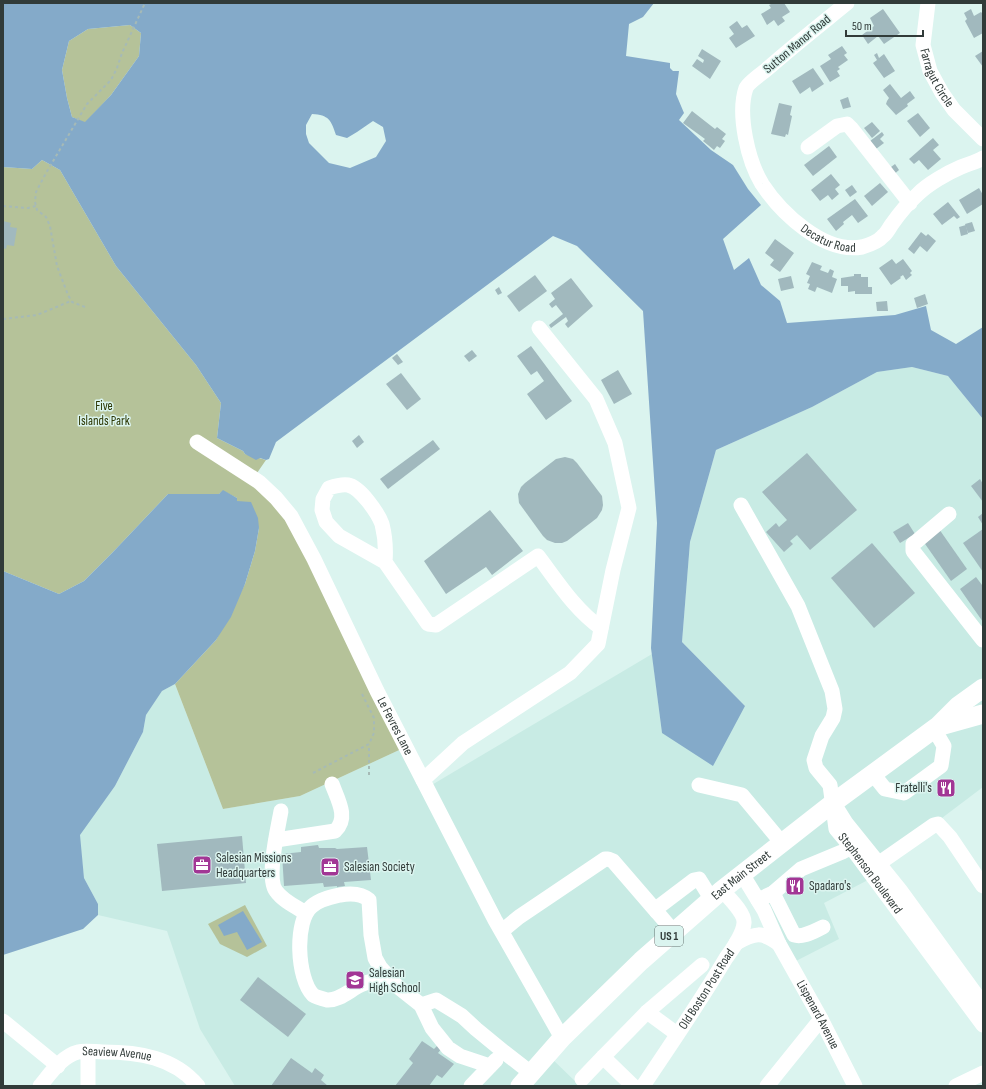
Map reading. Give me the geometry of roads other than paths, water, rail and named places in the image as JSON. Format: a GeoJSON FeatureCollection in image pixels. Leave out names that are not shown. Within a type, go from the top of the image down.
{"type":"FeatureCollection","features":[{"type":"Feature","properties":{"kind":"main road","name":"East Main Street"},"geometry":{"type":"LineString","coordinates":[[525,1079],[562,1038],[641,961],[717,895],[833,803],[936,728],[958,706],[983,688]]}},
{"type":"Feature","properties":{"kind":"main road","name":"US 1"},"geometry":{"type":"LineString","coordinates":[[936,728],[982,717]]}},
{"type":"Feature","properties":{"kind":"street","name":"Sutton Manor Road"},"geometry":{"type":"LineString","coordinates":[[746,86],[811,31],[847,3]]}},
{"type":"Feature","properties":{"kind":"street","name":"Farragut Circle"},"geometry":{"type":"LineString","coordinates":[[928,3],[923,44],[930,71],[942,93],[954,110],[983,139]]}},
{"type":"Feature","properties":{"kind":"street","name":"Decatur Road"},"geometry":{"type":"LineString","coordinates":[[746,86],[743,102],[744,126],[754,167],[762,183],[776,203],[796,223],[815,236],[831,243],[852,248],[876,242],[883,237],[918,193],[961,167],[983,158]]}},
{"type":"Feature","properties":{"kind":"street"},"geometry":{"type":"LineString","coordinates":[[808,147],[837,126],[847,124],[910,203]]}},
{"type":"Feature","properties":{"kind":"street"},"geometry":{"type":"LineString","coordinates":[[423,780],[462,743],[570,673],[598,644],[613,570],[629,508],[628,500],[615,443],[596,399],[539,328]]}},
{"type":"Feature","properties":{"kind":"street","name":"Le Fevres Lane"},"geometry":{"type":"LineString","coordinates":[[197,442],[259,482],[276,498],[291,516],[314,559],[378,691],[495,920],[562,1038]]}},
{"type":"Feature","properties":{"kind":"street"},"geometry":{"type":"LineString","coordinates":[[385,562],[386,552],[382,524],[377,513],[359,490],[349,485],[340,485],[329,488],[324,499],[322,510],[326,522],[339,536],[385,562],[428,624],[436,625],[538,556],[564,590],[590,620],[601,628]]}},
{"type":"Feature","properties":{"kind":"street","name":"Stephenson Boulevard"},"geometry":{"type":"LineString","coordinates":[[741,505],[798,606],[832,691],[835,709],[833,718],[822,736],[814,760],[816,768],[830,785],[836,829],[856,844],[878,864],[900,890],[983,1004]]}},
{"type":"Feature","properties":{"kind":"street"},"geometry":{"type":"LineString","coordinates":[[949,514],[913,544],[913,551],[983,640]]}},
{"type":"Feature","properties":{"kind":"street"},"geometry":{"type":"LineString","coordinates":[[873,774],[885,789],[904,793],[941,766],[944,746],[936,728]]}},
{"type":"Feature","properties":{"kind":"street"},"geometry":{"type":"LineString","coordinates":[[276,840],[335,831],[340,826],[342,818],[340,807],[332,784]]}},
{"type":"Feature","properties":{"kind":"street"},"geometry":{"type":"LineString","coordinates":[[699,785],[742,795],[782,843]]}},
{"type":"Feature","properties":{"kind":"street"},"geometry":{"type":"LineString","coordinates":[[281,811],[272,858],[273,882],[275,890],[284,899],[306,913]]}},
{"type":"Feature","properties":{"kind":"street"},"geometry":{"type":"LineString","coordinates":[[878,864],[934,824],[938,824],[950,837],[983,886]]}},
{"type":"Feature","properties":{"kind":"street"},"geometry":{"type":"LineString","coordinates":[[758,900],[773,893],[800,869],[856,844]]}},
{"type":"Feature","properties":{"kind":"street","name":"Stephenson Boulevard"},"geometry":{"type":"LineString","coordinates":[[856,844],[983,1025]]}},
{"type":"Feature","properties":{"kind":"street"},"geometry":{"type":"LineString","coordinates":[[502,931],[519,917],[605,859],[608,859],[613,861],[674,932]]}},
{"type":"Feature","properties":{"kind":"street","name":"Lispenard Avenue"},"geometry":{"type":"LineString","coordinates":[[742,874],[758,900],[779,944],[821,1019],[855,1086]]}},
{"type":"Feature","properties":{"kind":"street"},"geometry":{"type":"LineString","coordinates":[[657,912],[658,908],[694,880],[699,880],[717,895]]}},
{"type":"Feature","properties":{"kind":"street"},"geometry":{"type":"LineString","coordinates":[[773,893],[794,935],[799,936],[823,927]]}},
{"type":"Feature","properties":{"kind":"street"},"geometry":{"type":"LineString","coordinates":[[390,978],[365,983],[336,998],[328,1000],[313,995],[307,985],[302,971],[300,948],[301,930],[306,913],[312,906],[326,898],[346,894],[360,894],[369,900],[371,934],[375,958],[380,967],[398,986],[421,1005],[432,1028],[448,1048],[460,1056],[490,1066]]}},
{"type":"Feature","properties":{"kind":"street","name":"Old Boston Post Road"},"geometry":{"type":"LineString","coordinates":[[642,1086],[714,980],[736,943],[744,922],[743,915],[717,895]]}},
{"type":"Feature","properties":{"kind":"street"},"geometry":{"type":"LineString","coordinates":[[736,943],[749,936],[758,934],[770,938],[779,944]]}},
{"type":"Feature","properties":{"kind":"street"},"geometry":{"type":"LineString","coordinates":[[582,1079],[647,1012],[702,965]]}},
{"type":"Feature","properties":{"kind":"street"},"geometry":{"type":"LineString","coordinates":[[421,1005],[436,1000],[462,1016],[504,1052],[525,1079]]}},
{"type":"Feature","properties":{"kind":"street"},"geometry":{"type":"LineString","coordinates":[[647,1012],[677,1034]]}},
{"type":"Feature","properties":{"kind":"street"},"geometry":{"type":"LineString","coordinates":[[767,1086],[821,1019]]}},
{"type":"Feature","properties":{"kind":"street"},"geometry":{"type":"LineString","coordinates":[[3,1021],[58,1066]]}},
{"type":"Feature","properties":{"kind":"street","name":"Seaview Avenue"},"geometry":{"type":"LineString","coordinates":[[40,1086],[66,1057],[79,1052],[120,1052],[149,1056],[166,1061],[180,1069],[198,1086]]}},
{"type":"Feature","properties":{"kind":"street"},"geometry":{"type":"LineString","coordinates":[[88,1052],[88,1086]]}},
{"type":"Feature","properties":{"kind":"street"},"geometry":{"type":"LineString","coordinates":[[471,1086],[504,1052]]}},
{"type":"Feature","properties":{"kind":"street"},"geometry":{"type":"LineString","coordinates":[[603,1058],[633,1086]]}},
{"type":"Feature","properties":{"kind":"street"},"geometry":{"type":"LineString","coordinates":[[956,1086],[983,1073]]}},
{"type":"Feature","properties":{"kind":"water"},"geometry":{"type":"Polygon","coordinates":[[[3,3],[654,3],[643,17],[629,24],[626,56],[670,63],[670,68],[673,71],[679,71],[676,94],[684,113],[679,120],[711,150],[733,165],[748,189],[761,205],[723,239],[734,270],[749,258],[761,285],[780,301],[787,323],[895,315],[926,306],[931,330],[956,344],[983,327],[983,419],[948,376],[912,367],[877,372],[812,407],[716,450],[690,542],[682,642],[745,706],[713,766],[662,733],[651,648],[657,523],[643,311],[577,246],[553,236],[276,442],[269,459],[266,460],[260,458],[256,460],[245,454],[243,451],[217,438],[221,403],[196,365],[116,266],[60,170],[42,160],[32,169],[3,167],[3,3]],[[130,25],[88,29],[69,41],[62,70],[72,117],[85,122],[111,95],[139,56],[141,33],[130,25]],[[312,114],[306,125],[306,134],[309,143],[329,163],[350,168],[376,157],[386,141],[383,127],[373,121],[347,138],[336,135],[331,122],[326,117],[312,114]]]}},
{"type":"Feature","properties":{"kind":"water"},"geometry":{"type":"Polygon","coordinates":[[[223,490],[237,498],[237,501],[251,502],[258,518],[259,528],[255,551],[245,584],[231,617],[216,640],[175,684],[162,691],[146,715],[143,732],[115,786],[80,835],[84,878],[98,904],[98,915],[83,929],[3,955],[3,571],[59,594],[84,581],[168,494],[219,494],[223,490]]]}},
{"type":"Feature","properties":{"kind":"water"},"geometry":{"type":"Polygon","coordinates":[[[243,911],[262,942],[247,950],[237,932],[224,936],[218,925],[243,911]]]}},
{"type":"Feature","properties":{"kind":"place","name":"Fratelli's"},"geometry":{"type":"Point","coordinates":[946,788]}},
{"type":"Feature","properties":{"kind":"place","name":"Salesian Missions Headquarters"},"geometry":{"type":"Point","coordinates":[202,865]}},
{"type":"Feature","properties":{"kind":"place","name":"Salesian Society"},"geometry":{"type":"Point","coordinates":[330,867]}},
{"type":"Feature","properties":{"kind":"place","name":"Spadaro's"},"geometry":{"type":"Point","coordinates":[795,886]}},
{"type":"Feature","properties":{"kind":"place","name":"Salesian High School"},"geometry":{"type":"Point","coordinates":[355,980]}},
{"type":"Feature","properties":{"kind":"park label","name":"Five Islands Park"},"geometry":{"type":"Point","coordinates":[104,414]}}]}
